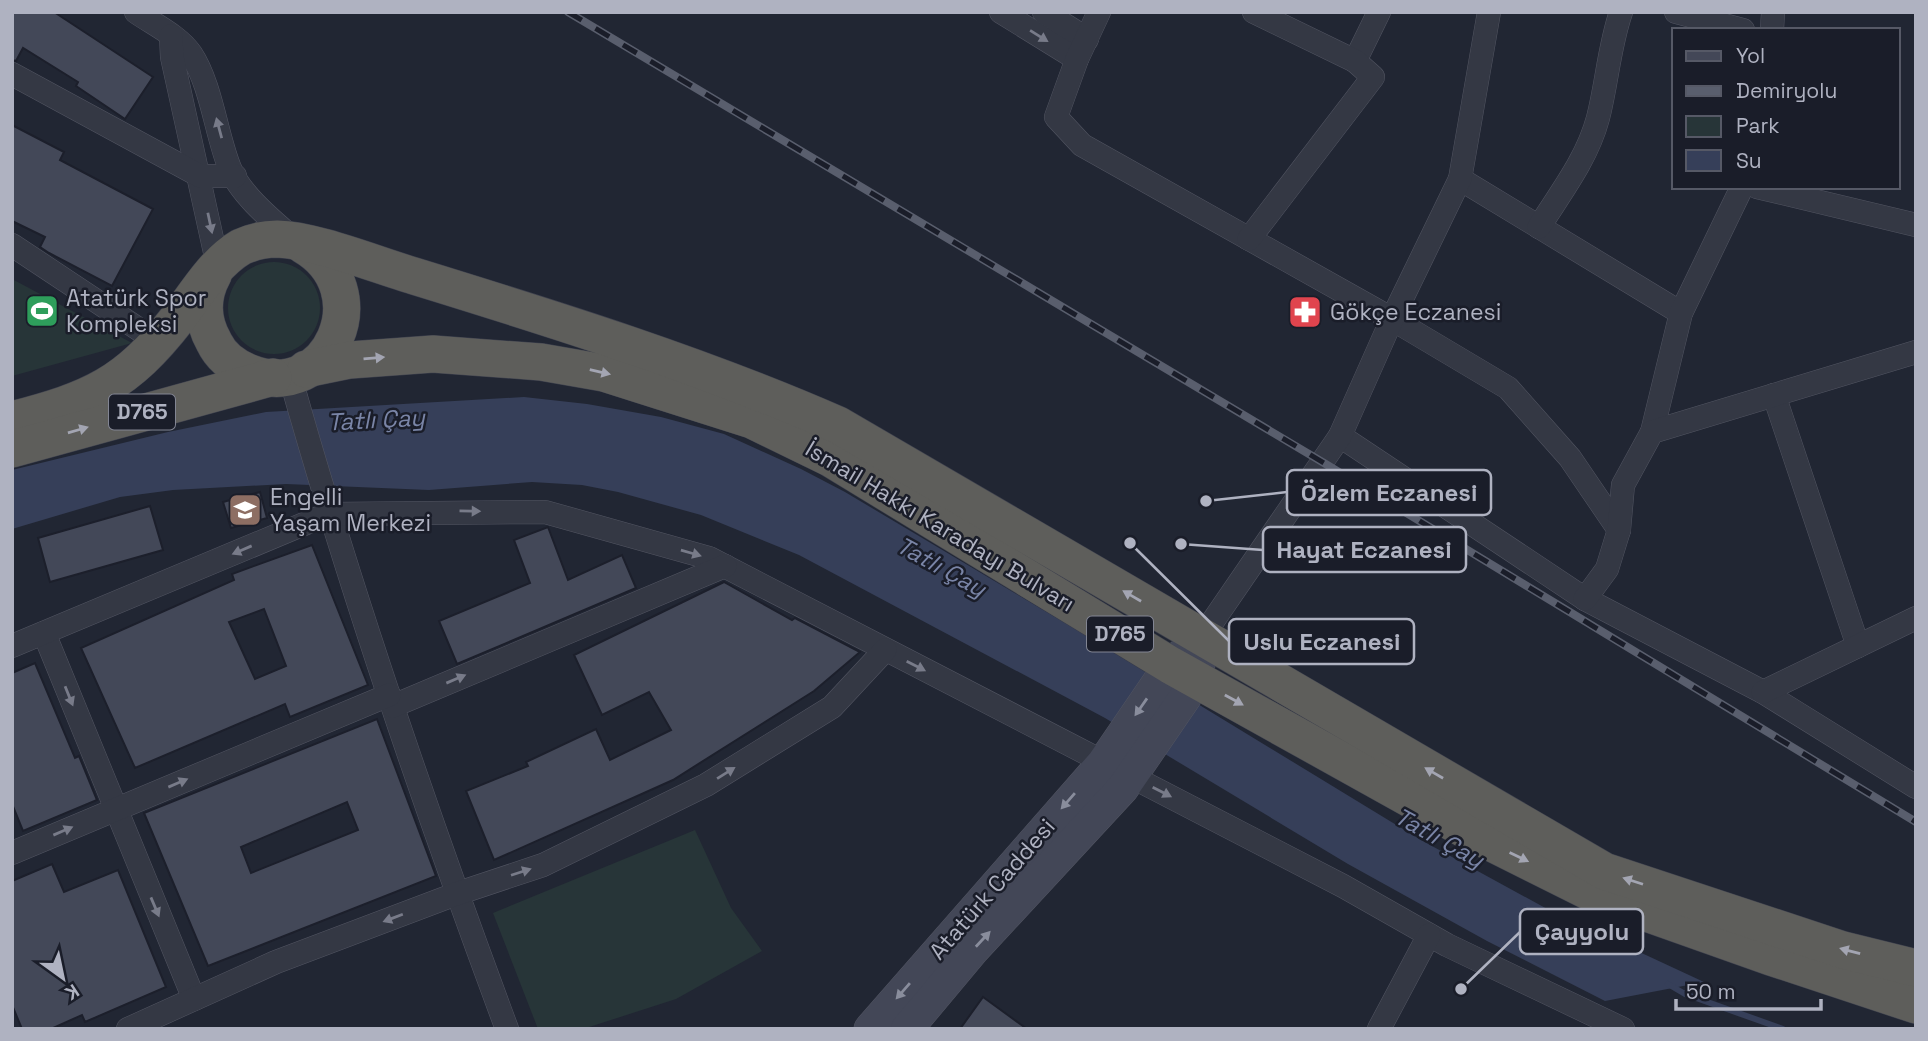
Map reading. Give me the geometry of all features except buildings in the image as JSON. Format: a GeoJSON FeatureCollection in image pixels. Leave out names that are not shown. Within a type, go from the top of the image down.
{"type":"FeatureCollection","features":[{"type":"Feature","properties":{"kind":"highway"},"geometry":{"type":"LineString","coordinates":[[258,241],[296,241],[325,261],[335,276],[343,310],[333,345],[291,381],[256,376],[227,360],[209,332],[205,300],[218,266],[242,247],[258,241]]}},
{"type":"Feature","properties":{"kind":"highway","name":"D765"},"geometry":{"type":"LineString","coordinates":[[296,241],[481,296],[742,384],[838,425],[1604,871],[1843,950],[1916,968]]}},
{"type":"Feature","properties":{"kind":"highway","name":"D765"},"geometry":{"type":"LineString","coordinates":[[12,420],[76,403],[105,389],[158,342],[218,266]]}},
{"type":"Feature","properties":{"kind":"highway","name":"İsmail Hakkı Karadayı Bulvarı"},"geometry":{"type":"LineString","coordinates":[[12,449],[291,381],[350,360],[433,354],[541,362],[604,373],[752,420],[840,464],[1184,672],[1468,831],[1596,894],[1771,957],[1916,1005]]}},
{"type":"Feature","properties":{"kind":"main road"},"geometry":{"type":"LineString","coordinates":[[1121,764],[1184,672],[1202,638]]}},
{"type":"Feature","properties":{"kind":"main road","name":"Atatürk Caddesi"},"geometry":{"type":"LineString","coordinates":[[870,1029],[1121,764]]}},
{"type":"Feature","properties":{"kind":"main road","name":"Atatürk Caddesi"},"geometry":{"type":"LineString","coordinates":[[907,1029],[974,949],[1117,796],[1121,764]]}},
{"type":"Feature","properties":{"kind":"street"},"geometry":{"type":"LineString","coordinates":[[136,12],[172,36],[191,54],[216,116],[229,168],[260,209],[296,241]]}},
{"type":"Feature","properties":{"kind":"street"},"geometry":{"type":"LineString","coordinates":[[1001,12],[1082,49]]}},
{"type":"Feature","properties":{"kind":"street"},"geometry":{"type":"LineString","coordinates":[[1044,12],[1082,49]]}},
{"type":"Feature","properties":{"kind":"street"},"geometry":{"type":"LineString","coordinates":[[1099,12],[1056,117],[1082,145],[1392,319],[1508,388],[1570,458],[1619,530]]}},
{"type":"Feature","properties":{"kind":"street"},"geometry":{"type":"LineString","coordinates":[[1249,239],[1373,77],[1354,61],[1254,12]]}},
{"type":"Feature","properties":{"kind":"street"},"geometry":{"type":"LineString","coordinates":[[1354,61],[1379,12]]}},
{"type":"Feature","properties":{"kind":"street"},"geometry":{"type":"LineString","coordinates":[[1202,638],[1340,436],[1392,319],[1460,179],[1489,12]]}},
{"type":"Feature","properties":{"kind":"street"},"geometry":{"type":"LineString","coordinates":[[1539,227],[1584,156],[1598,118],[1612,39],[1621,12]]}},
{"type":"Feature","properties":{"kind":"street"},"geometry":{"type":"LineString","coordinates":[[1676,12],[1736,28]]}},
{"type":"Feature","properties":{"kind":"street"},"geometry":{"type":"LineString","coordinates":[[172,36],[172,57],[218,266]]}},
{"type":"Feature","properties":{"kind":"street"},"geometry":{"type":"LineString","coordinates":[[12,74],[200,176],[235,176]]}},
{"type":"Feature","properties":{"kind":"street"},"geometry":{"type":"LineString","coordinates":[[1460,179],[1681,313]]}},
{"type":"Feature","properties":{"kind":"street"},"geometry":{"type":"LineString","coordinates":[[1585,599],[1607,569],[1619,530],[1623,485],[1652,432],[1681,313],[1741,189]]}},
{"type":"Feature","properties":{"kind":"street"},"geometry":{"type":"LineString","coordinates":[[1765,189],[1916,225]]}},
{"type":"Feature","properties":{"kind":"street"},"geometry":{"type":"LineString","coordinates":[[12,245],[158,342]]}},
{"type":"Feature","properties":{"kind":"street"},"geometry":{"type":"LineString","coordinates":[[1652,432],[1916,352]]}},
{"type":"Feature","properties":{"kind":"street"},"geometry":{"type":"LineString","coordinates":[[291,381],[328,514],[457,894],[507,1029]]}},
{"type":"Feature","properties":{"kind":"street"},"geometry":{"type":"LineString","coordinates":[[1774,395],[1858,646]]}},
{"type":"Feature","properties":{"kind":"street"},"geometry":{"type":"LineString","coordinates":[[1340,436],[1585,599],[1763,692],[1916,787]]}},
{"type":"Feature","properties":{"kind":"street"},"geometry":{"type":"LineString","coordinates":[[12,646],[328,514],[545,512],[709,558],[885,650],[1121,764],[1429,935],[1622,1029]]}},
{"type":"Feature","properties":{"kind":"street"},"geometry":{"type":"LineString","coordinates":[[12,853],[115,809],[725,566]]}},
{"type":"Feature","properties":{"kind":"street"},"geometry":{"type":"LineString","coordinates":[[1763,692],[1916,618]]}},
{"type":"Feature","properties":{"kind":"street"},"geometry":{"type":"LineString","coordinates":[[44,633],[194,999]]}},
{"type":"Feature","properties":{"kind":"street"},"geometry":{"type":"LineString","coordinates":[[128,1029],[276,962],[457,894],[543,865],[706,785],[832,706],[885,650]]}},
{"type":"Feature","properties":{"kind":"street"},"geometry":{"type":"LineString","coordinates":[[1379,1029],[1429,935]]}},
{"type":"Feature","properties":{"kind":"green space"},"geometry":{"type":"Polygon","coordinates":[[[274,262],[292,265],[307,275],[317,290],[320,308],[317,326],[307,341],[292,351],[274,354],[256,351],[241,341],[231,326],[228,308],[231,290],[241,275],[256,265],[274,262]]]}},
{"type":"Feature","properties":{"kind":"green space","name":"Atatürk Spor Kompleksi"},"geometry":{"type":"Polygon","coordinates":[[[12,279],[132,343],[12,376],[12,279]]]}},
{"type":"Feature","properties":{"kind":"green space"},"geometry":{"type":"Polygon","coordinates":[[[695,830],[731,908],[762,951],[676,999],[583,1029],[538,1029],[493,913],[695,830]]]}},
{"type":"Feature","properties":{"kind":"water"},"geometry":{"type":"Polygon","coordinates":[[[524,397],[587,404],[661,417],[724,434],[801,469],[845,492],[1065,623],[1421,840],[1549,910],[1704,982],[1605,1001],[1487,941],[1348,864],[1105,718],[799,555],[701,515],[618,492],[582,485],[532,482],[429,490],[286,484],[173,490],[120,497],[12,529],[12,470],[168,432],[266,412],[524,397]]]}},
{"type":"Feature","properties":{"kind":"waterway","name":"Tatlı Çay"},"geometry":{"type":"LineString","coordinates":[[1668,984],[1685,994],[1783,1029]]}},
{"type":"Feature","properties":{"kind":"railway"},"geometry":{"type":"LineString","coordinates":[[568,12],[1324,463],[1916,822]]}},
{"type":"Feature","properties":{"kind":"place","name":"Atatürk Spor Kompleksi"},"geometry":{"type":"Point","coordinates":[42,311]}},
{"type":"Feature","properties":{"kind":"place","name":"Gökçe Eczanesi"},"geometry":{"type":"Point","coordinates":[1305,312]}},
{"type":"Feature","properties":{"kind":"place","name":"Özlem Eczanesi"},"geometry":{"type":"Point","coordinates":[1206,501]}},
{"type":"Feature","properties":{"kind":"place","name":"Engelli Yaşam Merkezi"},"geometry":{"type":"Point","coordinates":[245,510]}},
{"type":"Feature","properties":{"kind":"place","name":"Uslu Eczanesi"},"geometry":{"type":"Point","coordinates":[1130,543]}},
{"type":"Feature","properties":{"kind":"place","name":"Hayat Eczanesi"},"geometry":{"type":"Point","coordinates":[1181,544]}},
{"type":"Feature","properties":{"kind":"place","name":"Çayyolu"},"geometry":{"type":"Point","coordinates":[1461,989]}}]}
